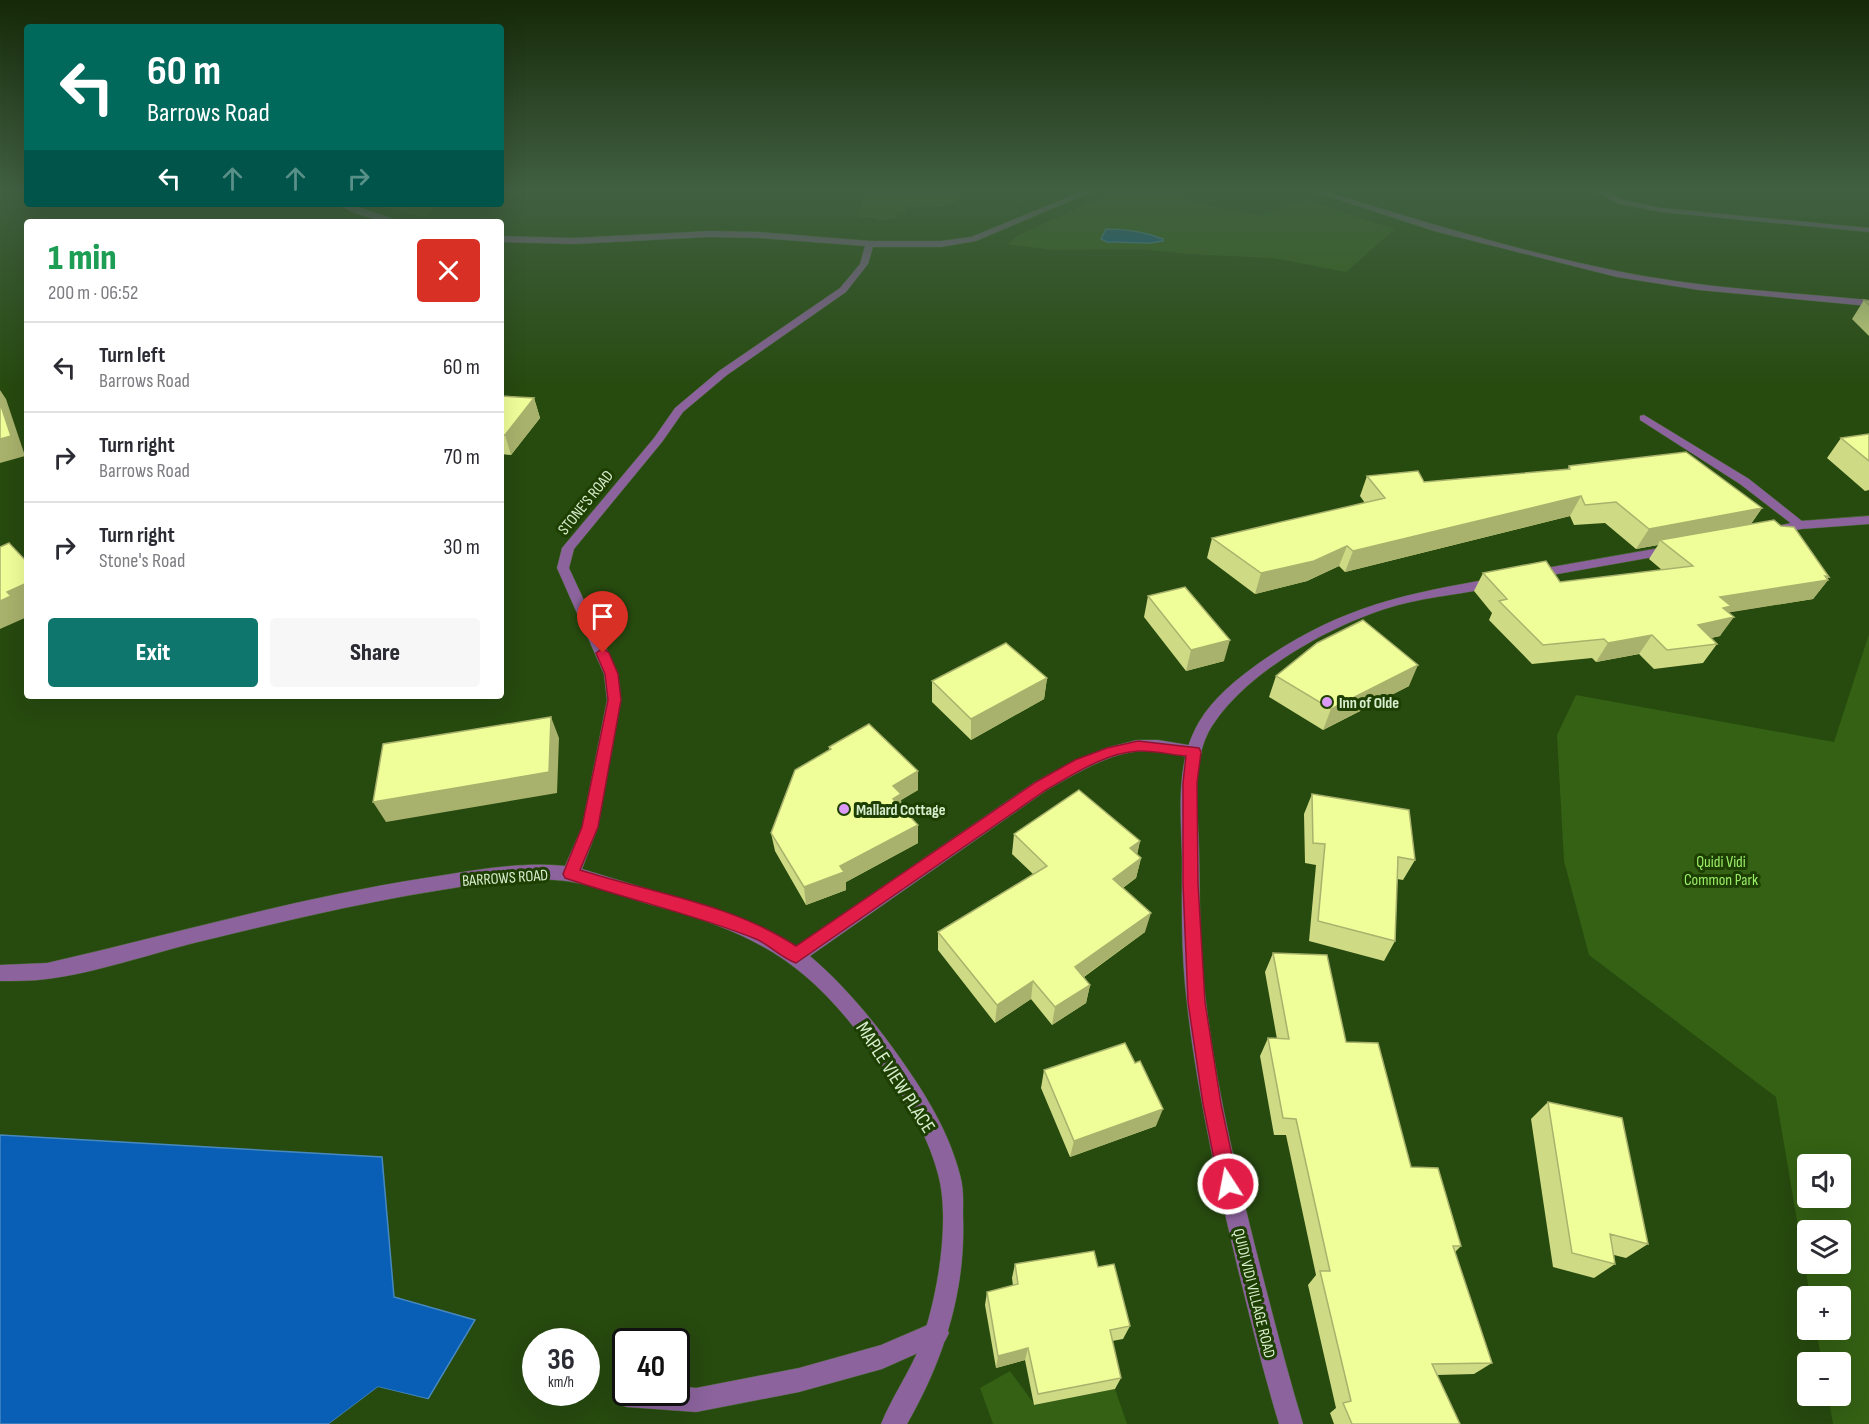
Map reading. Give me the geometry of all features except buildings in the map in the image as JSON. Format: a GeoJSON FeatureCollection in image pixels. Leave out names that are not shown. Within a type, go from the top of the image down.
{"type":"FeatureCollection","features":[{"type":"Feature","properties":{"kind":"street","name":"STONE'S ROAD"},"geometry":{"type":"LineString","coordinates":[[571,874],[590,827],[614,700],[611,674],[563,568],[568,548],[658,440],[679,410],[723,373],[843,290],[864,264],[867,254]]}},
{"type":"Feature","properties":{"kind":"street"},"geometry":{"type":"LineString","coordinates":[[1539,254],[1617,274],[1700,286],[1869,303]]}},
{"type":"Feature","properties":{"kind":"street"},"geometry":{"type":"LineString","coordinates":[[1644,418],[1734,474],[1778,505],[1801,525]]}},
{"type":"Feature","properties":{"kind":"street"},"geometry":{"type":"LineString","coordinates":[[1754,534],[1801,525],[1869,520]]}},
{"type":"Feature","properties":{"kind":"street","name":"QUIDI VIDI VILLAGE ROAD"},"geometry":{"type":"LineString","coordinates":[[1291,1424],[1271,1359],[1228,1184],[1212,1104],[1196,1002],[1190,783],[1194,752],[1205,724],[1244,681],[1271,661],[1331,627],[1363,612],[1447,590],[1684,548]]}},
{"type":"Feature","properties":{"kind":"street"},"geometry":{"type":"LineString","coordinates":[[796,956],[1032,793],[1080,764],[1138,746],[1194,752]]}},
{"type":"Feature","properties":{"kind":"street","name":"BARROWS ROAD"},"geometry":{"type":"LineString","coordinates":[[0,973],[47,971],[366,895],[432,884],[534,872],[571,874],[628,892],[680,904],[765,935],[796,956]]}},
{"type":"Feature","properties":{"kind":"street","name":"MAPLE VIEW PLACE"},"geometry":{"type":"LineString","coordinates":[[796,956],[832,987],[860,1020],[928,1119],[950,1177],[954,1232],[951,1270],[937,1333],[909,1400],[893,1424]]}},
{"type":"Feature","properties":{"kind":"street"},"geometry":{"type":"LineString","coordinates":[[690,1400],[799,1380],[882,1357],[937,1333]]}},
{"type":"Feature","properties":{"kind":"green space"},"geometry":{"type":"Polygon","coordinates":[[[1199,254],[1366,254],[1346,272],[1273,258],[1199,254]]]}},
{"type":"Feature","properties":{"kind":"green space","name":"Quidi Vidi Common Park"},"geometry":{"type":"Polygon","coordinates":[[[1869,634],[1869,1424],[1833,1424],[1830,1406],[1851,1406],[1851,1352],[1820,1352],[1818,1340],[1851,1340],[1851,1286],[1808,1286],[1806,1274],[1851,1274],[1851,1220],[1797,1220],[1776,1097],[1589,955],[1564,861],[1557,735],[1576,695],[1834,742],[1869,634]]]}},
{"type":"Feature","properties":{"kind":"green space"},"geometry":{"type":"Polygon","coordinates":[[[1010,1371],[1035,1405],[1115,1389],[1127,1424],[993,1424],[980,1388],[1010,1371]]]}},
{"type":"Feature","properties":{"kind":"water"},"geometry":{"type":"Polygon","coordinates":[[[0,1135],[382,1157],[394,1297],[475,1320],[428,1399],[378,1387],[329,1424],[0,1424],[0,1135]]]}},
{"type":"Feature","properties":{"kind":"pier"},"geometry":{"type":"Polygon","coordinates":[[[378,1387],[431,1400],[428,1402],[379,1391],[334,1424],[329,1424],[378,1387]]]}},
{"type":"Feature","properties":{"kind":"place","name":"Inn of Olde"},"geometry":{"type":"Point","coordinates":[1327,702]}},
{"type":"Feature","properties":{"kind":"place","name":"Mallard Cottage"},"geometry":{"type":"Point","coordinates":[844,809]}},
{"type":"Feature","properties":{"kind":"route"},"geometry":{"type":"LineString","coordinates":[[603,653],[611,674],[614,700],[590,827],[571,874],[628,892],[680,904],[765,935],[796,956],[1041,786],[1080,764],[1138,746],[1194,752],[1190,783],[1196,1002],[1212,1104],[1228,1184]]}}]}
